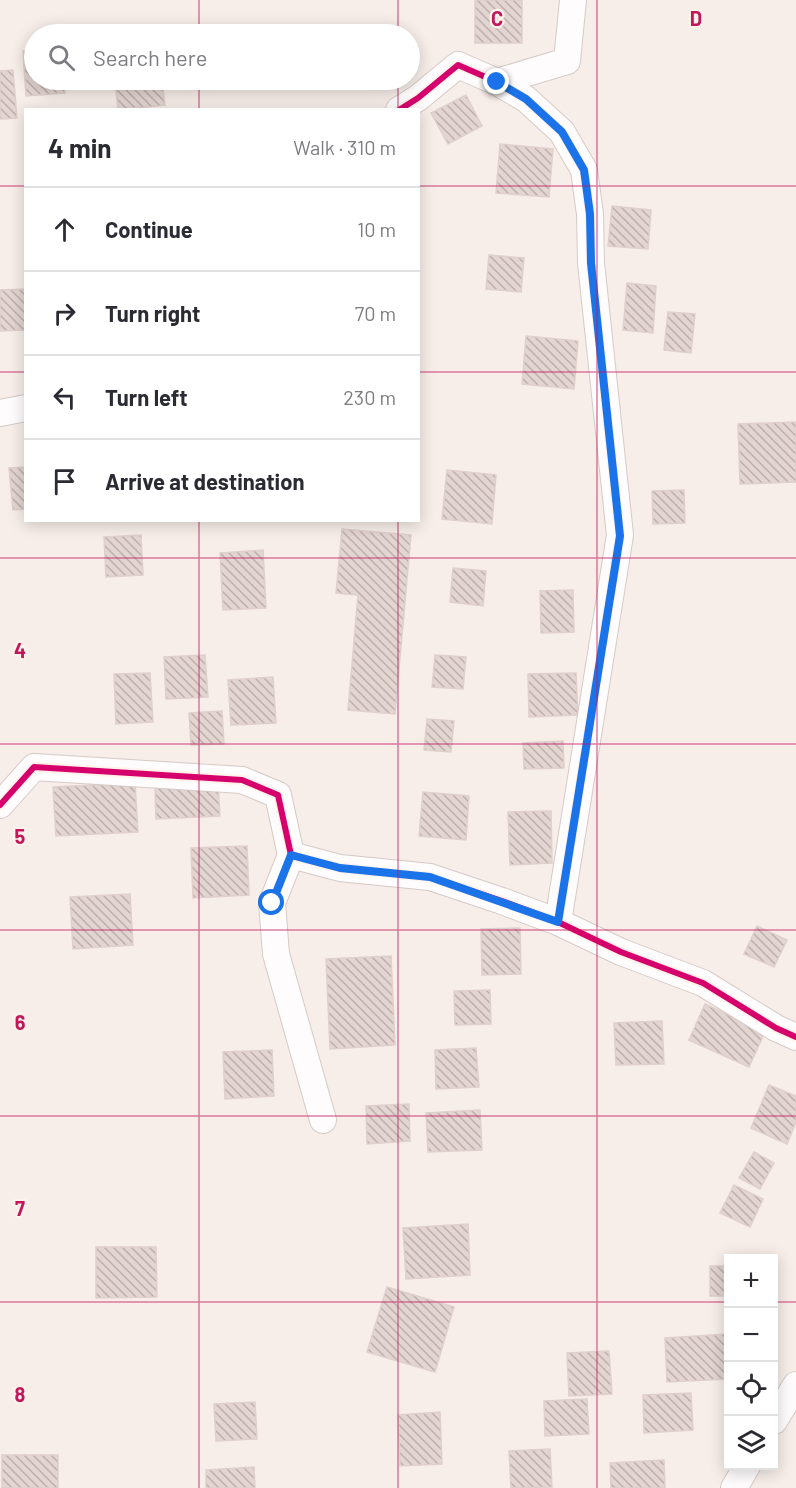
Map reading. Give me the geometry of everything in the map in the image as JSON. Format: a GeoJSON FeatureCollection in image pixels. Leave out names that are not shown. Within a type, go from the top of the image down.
{"type":"FeatureCollection","features":[{"type":"Feature","properties":{"kind":"street"},"geometry":{"type":"LineString","coordinates":[[497,82],[567,61],[573,0]]}},
{"type":"Feature","properties":{"kind":"street"},"geometry":{"type":"LineString","coordinates":[[402,108],[458,65],[497,82],[526,99],[562,132],[584,170],[590,214],[591,263],[620,536],[558,922]]}},
{"type":"Feature","properties":{"kind":"street"},"geometry":{"type":"LineString","coordinates":[[0,413],[24,408]]}},
{"type":"Feature","properties":{"kind":"street"},"geometry":{"type":"LineString","coordinates":[[0,805],[34,767],[242,780],[279,795],[291,855],[272,903],[276,954],[322,1120]]}},
{"type":"Feature","properties":{"kind":"street"},"geometry":{"type":"LineString","coordinates":[[291,855],[340,868],[430,877],[558,922],[621,952],[702,983],[776,1028],[796,1037]]}},
{"type":"Feature","properties":{"kind":"street"},"geometry":{"type":"LineString","coordinates":[[777,1416],[796,1385]]}},
{"type":"Feature","properties":{"kind":"street"},"geometry":{"type":"LineString","coordinates":[[734,1488],[745,1470]]}},
{"type":"Feature","properties":{"kind":"building"},"geometry":{"type":"Polygon","coordinates":[[[475,0],[522,0],[522,43],[475,43],[475,0]]]}},
{"type":"Feature","properties":{"kind":"building"},"geometry":{"type":"Polygon","coordinates":[[[13,70],[17,118],[0,119],[0,71],[13,70]]]}},
{"type":"Feature","properties":{"kind":"building"},"geometry":{"type":"Polygon","coordinates":[[[26,90],[65,90],[65,93],[26,96],[26,90]]]}},
{"type":"Feature","properties":{"kind":"building"},"geometry":{"type":"Polygon","coordinates":[[[116,90],[163,90],[165,105],[118,108],[116,90]]]}},
{"type":"Feature","properties":{"kind":"building"},"geometry":{"type":"Polygon","coordinates":[[[466,95],[482,126],[448,144],[431,113],[466,95]]]}},
{"type":"Feature","properties":{"kind":"building"},"geometry":{"type":"Polygon","coordinates":[[[500,144],[553,149],[549,197],[496,193],[500,144]]]}},
{"type":"Feature","properties":{"kind":"building"},"geometry":{"type":"Polygon","coordinates":[[[612,206],[651,210],[648,249],[608,246],[612,206]]]}},
{"type":"Feature","properties":{"kind":"building"},"geometry":{"type":"Polygon","coordinates":[[[489,255],[524,258],[521,292],[486,289],[489,255]]]}},
{"type":"Feature","properties":{"kind":"building"},"geometry":{"type":"Polygon","coordinates":[[[627,283],[656,286],[653,333],[623,330],[627,283]]]}},
{"type":"Feature","properties":{"kind":"building"},"geometry":{"type":"Polygon","coordinates":[[[24,289],[24,330],[0,331],[0,290],[24,289]]]}},
{"type":"Feature","properties":{"kind":"building"},"geometry":{"type":"Polygon","coordinates":[[[668,312],[695,314],[691,353],[664,350],[668,312]]]}},
{"type":"Feature","properties":{"kind":"building"},"geometry":{"type":"Polygon","coordinates":[[[526,336],[578,341],[574,389],[522,384],[526,336]]]}},
{"type":"Feature","properties":{"kind":"building"},"geometry":{"type":"Polygon","coordinates":[[[796,422],[796,482],[740,484],[738,424],[796,422]]]}},
{"type":"Feature","properties":{"kind":"building"},"geometry":{"type":"Polygon","coordinates":[[[24,467],[24,509],[13,510],[9,468],[24,467]]]}},
{"type":"Feature","properties":{"kind":"building"},"geometry":{"type":"Polygon","coordinates":[[[447,470],[496,475],[492,524],[442,519],[447,470]]]}},
{"type":"Feature","properties":{"kind":"building"},"geometry":{"type":"Polygon","coordinates":[[[684,490],[685,523],[653,524],[652,491],[684,490]]]}},
{"type":"Feature","properties":{"kind":"building"},"geometry":{"type":"Polygon","coordinates":[[[342,529],[411,535],[395,714],[348,710],[358,595],[336,593],[342,529]]]}},
{"type":"Feature","properties":{"kind":"building"},"geometry":{"type":"Polygon","coordinates":[[[141,535],[143,575],[106,577],[104,537],[141,535]]]}},
{"type":"Feature","properties":{"kind":"building"},"geometry":{"type":"Polygon","coordinates":[[[263,550],[266,608],[223,610],[220,553],[263,550]]]}},
{"type":"Feature","properties":{"kind":"building"},"geometry":{"type":"Polygon","coordinates":[[[453,568],[486,571],[483,606],[450,602],[453,568]]]}},
{"type":"Feature","properties":{"kind":"building"},"geometry":{"type":"Polygon","coordinates":[[[573,590],[574,632],[541,633],[540,591],[573,590]]]}},
{"type":"Feature","properties":{"kind":"building"},"geometry":{"type":"Polygon","coordinates":[[[205,655],[208,697],[166,699],[164,657],[205,655]]]}},
{"type":"Feature","properties":{"kind":"building"},"geometry":{"type":"Polygon","coordinates":[[[435,655],[466,657],[463,689],[432,687],[435,655]]]}},
{"type":"Feature","properties":{"kind":"building"},"geometry":{"type":"Polygon","coordinates":[[[150,673],[153,722],[116,724],[114,674],[150,673]]]}},
{"type":"Feature","properties":{"kind":"building"},"geometry":{"type":"Polygon","coordinates":[[[576,673],[578,715],[529,717],[528,674],[576,673]]]}},
{"type":"Feature","properties":{"kind":"building"},"geometry":{"type":"Polygon","coordinates":[[[273,677],[276,723],[231,725],[228,680],[273,677]]]}},
{"type":"Feature","properties":{"kind":"building"},"geometry":{"type":"Polygon","coordinates":[[[222,711],[224,744],[191,745],[189,713],[222,711]]]}},
{"type":"Feature","properties":{"kind":"building"},"geometry":{"type":"Polygon","coordinates":[[[427,719],[454,721],[451,752],[424,750],[427,719]]]}},
{"type":"Feature","properties":{"kind":"building"},"geometry":{"type":"Polygon","coordinates":[[[563,741],[564,768],[524,769],[523,743],[563,741]]]}},
{"type":"Feature","properties":{"kind":"building"},"geometry":{"type":"Polygon","coordinates":[[[135,783],[138,832],[56,836],[53,787],[135,783]]]}},
{"type":"Feature","properties":{"kind":"building"},"geometry":{"type":"Polygon","coordinates":[[[218,783],[220,816],[156,819],[155,787],[218,783]]]}},
{"type":"Feature","properties":{"kind":"building"},"geometry":{"type":"Polygon","coordinates":[[[423,792],[469,796],[466,840],[419,836],[423,792]]]}},
{"type":"Feature","properties":{"kind":"building"},"geometry":{"type":"Polygon","coordinates":[[[551,811],[552,863],[510,865],[508,812],[551,811]]]}},
{"type":"Feature","properties":{"kind":"building"},"geometry":{"type":"Polygon","coordinates":[[[247,846],[249,895],[193,898],[191,848],[247,846]]]}},
{"type":"Feature","properties":{"kind":"building"},"geometry":{"type":"Polygon","coordinates":[[[130,894],[133,945],[73,949],[70,897],[130,894]]]}},
{"type":"Feature","properties":{"kind":"building"},"geometry":{"type":"Polygon","coordinates":[[[757,926],[787,940],[774,967],[744,954],[757,926]]]}},
{"type":"Feature","properties":{"kind":"building"},"geometry":{"type":"Polygon","coordinates":[[[520,928],[521,974],[482,975],[481,929],[520,928]]]}},
{"type":"Feature","properties":{"kind":"building"},"geometry":{"type":"Polygon","coordinates":[[[391,956],[395,1045],[330,1049],[326,959],[391,956]]]}},
{"type":"Feature","properties":{"kind":"building"},"geometry":{"type":"Polygon","coordinates":[[[490,990],[491,1024],[455,1025],[454,991],[490,990]]]}},
{"type":"Feature","properties":{"kind":"building"},"geometry":{"type":"Polygon","coordinates":[[[705,1004],[765,1032],[749,1067],[689,1040],[705,1004]]]}},
{"type":"Feature","properties":{"kind":"building"},"geometry":{"type":"Polygon","coordinates":[[[662,1021],[664,1064],[616,1065],[614,1023],[662,1021]]]}},
{"type":"Feature","properties":{"kind":"building"},"geometry":{"type":"Polygon","coordinates":[[[476,1048],[479,1087],[436,1089],[435,1050],[476,1048]]]}},
{"type":"Feature","properties":{"kind":"building"},"geometry":{"type":"Polygon","coordinates":[[[272,1050],[274,1096],[225,1099],[223,1052],[272,1050]]]}},
{"type":"Feature","properties":{"kind":"building"},"geometry":{"type":"Polygon","coordinates":[[[769,1085],[796,1096],[796,1122],[787,1144],[751,1128],[769,1085]]]}},
{"type":"Feature","properties":{"kind":"building"},"geometry":{"type":"Polygon","coordinates":[[[409,1104],[410,1141],[367,1144],[366,1106],[409,1104]]]}},
{"type":"Feature","properties":{"kind":"building"},"geometry":{"type":"Polygon","coordinates":[[[480,1110],[482,1150],[428,1152],[426,1113],[480,1110]]]}},
{"type":"Feature","properties":{"kind":"building"},"geometry":{"type":"Polygon","coordinates":[[[754,1152],[774,1163],[760,1189],[739,1178],[754,1152]]]}},
{"type":"Feature","properties":{"kind":"building"},"geometry":{"type":"Polygon","coordinates":[[[734,1185],[763,1199],[750,1227],[720,1213],[734,1185]]]}},
{"type":"Feature","properties":{"kind":"building"},"geometry":{"type":"Polygon","coordinates":[[[468,1224],[470,1275],[406,1279],[403,1228],[468,1224]]]}},
{"type":"Feature","properties":{"kind":"building"},"geometry":{"type":"Polygon","coordinates":[[[96,1247],[156,1247],[157,1297],[96,1298],[96,1247]]]}},
{"type":"Feature","properties":{"kind":"building"},"geometry":{"type":"Polygon","coordinates":[[[710,1266],[724,1266],[724,1296],[710,1296],[710,1266]]]}},
{"type":"Feature","properties":{"kind":"building"},"geometry":{"type":"Polygon","coordinates":[[[387,1287],[454,1307],[435,1372],[367,1352],[387,1287]]]}},
{"type":"Feature","properties":{"kind":"building"},"geometry":{"type":"Polygon","coordinates":[[[724,1334],[724,1379],[667,1382],[665,1338],[724,1334]]]}},
{"type":"Feature","properties":{"kind":"building"},"geometry":{"type":"Polygon","coordinates":[[[609,1351],[612,1394],[569,1396],[567,1353],[609,1351]]]}},
{"type":"Feature","properties":{"kind":"building"},"geometry":{"type":"Polygon","coordinates":[[[691,1393],[693,1430],[644,1433],[643,1395],[691,1393]]]}},
{"type":"Feature","properties":{"kind":"building"},"geometry":{"type":"Polygon","coordinates":[[[587,1399],[589,1434],[545,1436],[544,1401],[587,1399]]]}},
{"type":"Feature","properties":{"kind":"building"},"geometry":{"type":"Polygon","coordinates":[[[255,1402],[257,1439],[216,1441],[214,1404],[255,1402]]]}},
{"type":"Feature","properties":{"kind":"building"},"geometry":{"type":"Polygon","coordinates":[[[440,1412],[442,1464],[400,1466],[398,1415],[440,1412]]]}},
{"type":"Feature","properties":{"kind":"building"},"geometry":{"type":"Polygon","coordinates":[[[550,1449],[552,1487],[511,1488],[509,1451],[550,1449]]]}},
{"type":"Feature","properties":{"kind":"building"},"geometry":{"type":"Polygon","coordinates":[[[2,1455],[58,1455],[58,1488],[2,1488],[2,1455]]]}},
{"type":"Feature","properties":{"kind":"building"},"geometry":{"type":"Polygon","coordinates":[[[664,1460],[665,1488],[611,1488],[610,1463],[664,1460]]]}},
{"type":"Feature","properties":{"kind":"building"},"geometry":{"type":"Polygon","coordinates":[[[254,1467],[255,1488],[206,1488],[206,1470],[254,1467]]]}},
{"type":"Feature","properties":{"kind":"cycle path"},"geometry":{"type":"LineString","coordinates":[[402,108],[458,65],[497,82],[526,99],[562,132],[584,170],[590,214],[591,263],[620,535],[558,922]]}},
{"type":"Feature","properties":{"kind":"cycle path"},"geometry":{"type":"LineString","coordinates":[[0,805],[34,767],[242,780],[278,795],[291,855],[340,868],[430,877],[502,901],[558,922],[621,952],[703,983],[776,1028],[796,1037]]}},
{"type":"Feature","properties":{"kind":"route"},"geometry":{"type":"LineString","coordinates":[[272,903],[291,855],[340,868],[430,877],[558,922],[620,536],[591,263],[590,214],[584,170],[562,132],[526,99],[497,82]]}}]}
